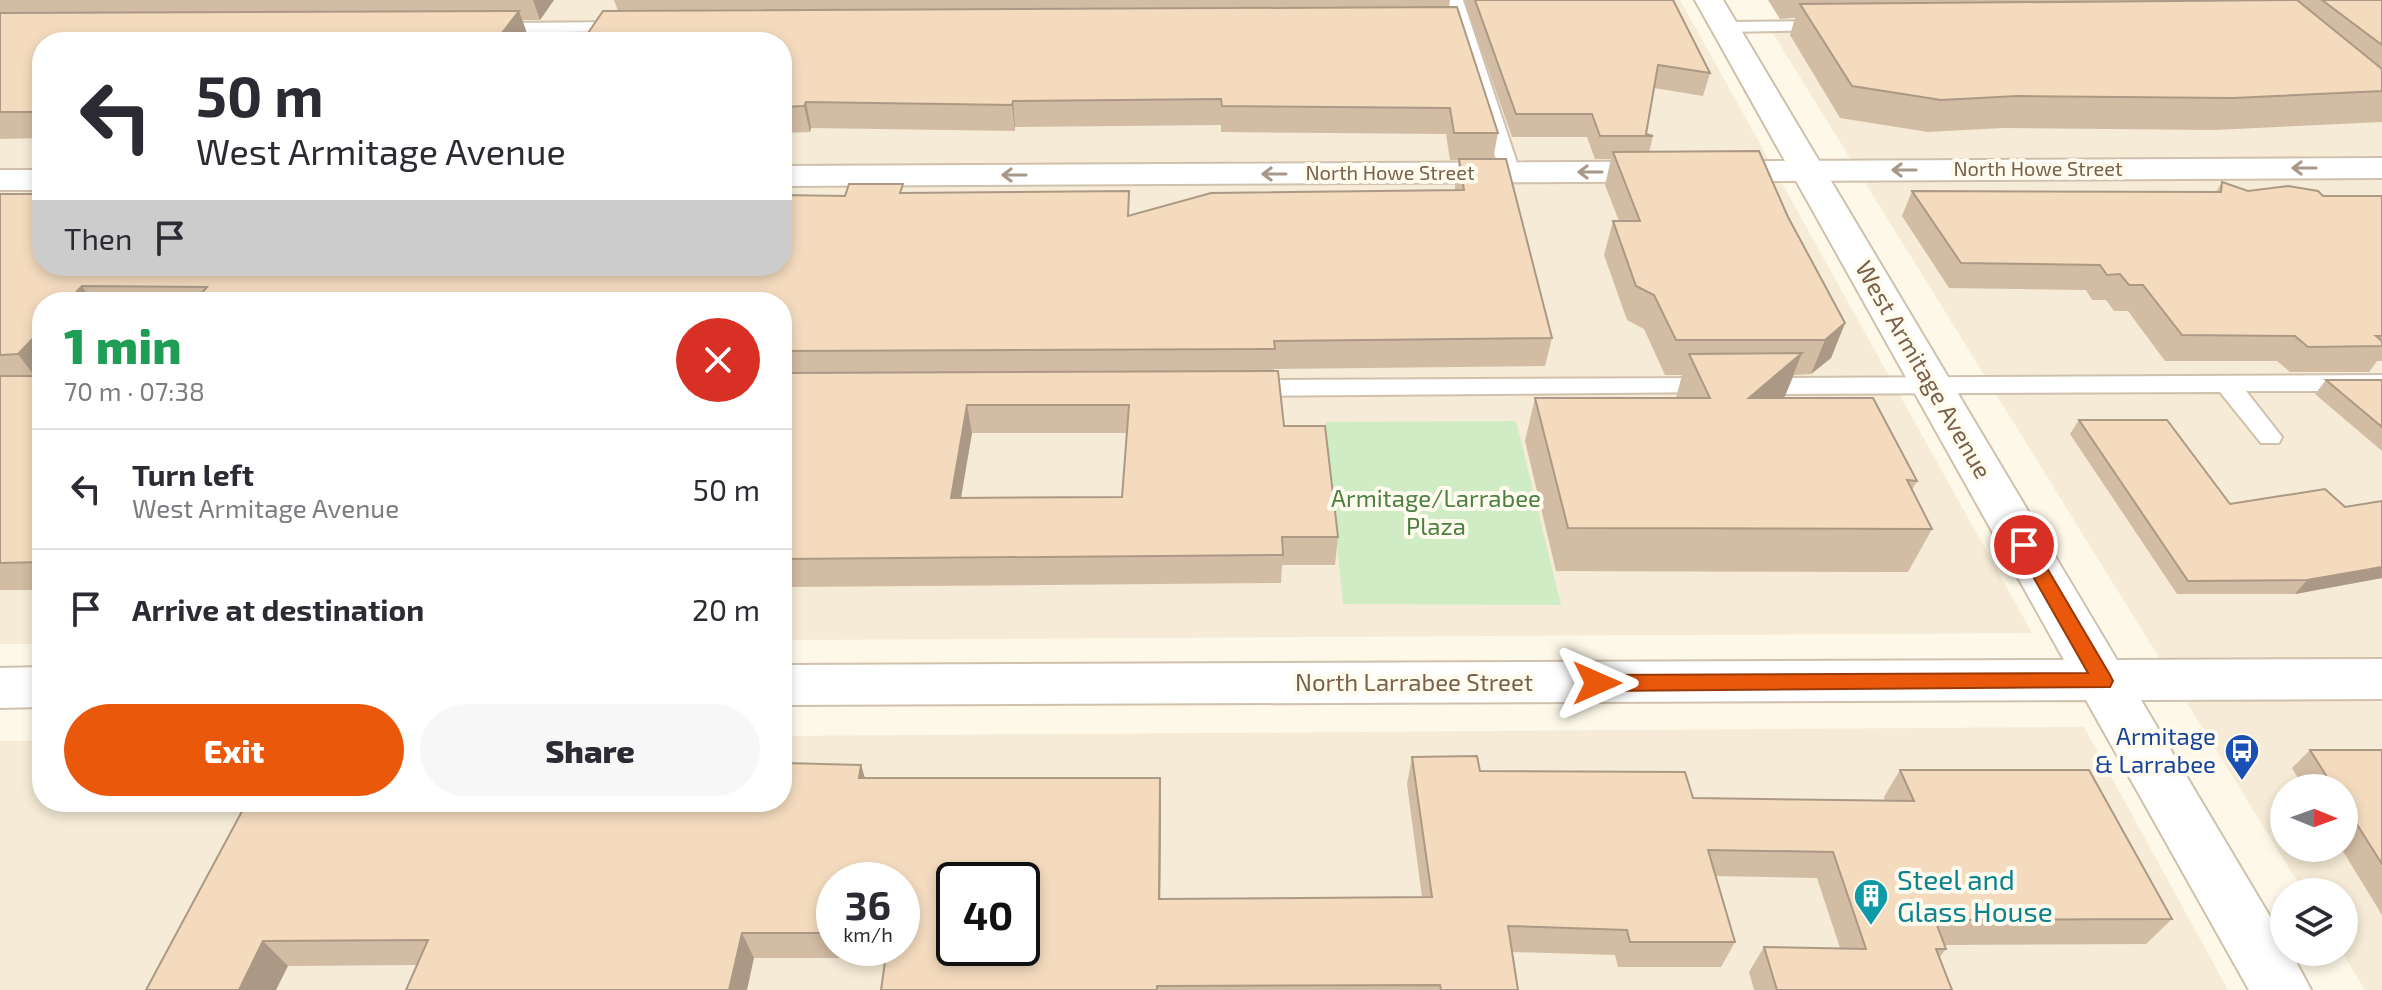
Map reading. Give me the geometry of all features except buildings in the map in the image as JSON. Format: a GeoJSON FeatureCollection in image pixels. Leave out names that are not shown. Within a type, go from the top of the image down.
{"type":"FeatureCollection","features":[{"type":"Feature","properties":{"kind":"street","name":"West Armitage Avenue"},"geometry":{"type":"LineString","coordinates":[[1717,14],[2281,990]]}},
{"type":"Feature","properties":{"kind":"street","name":"North Howe Street"},"geometry":{"type":"LineString","coordinates":[[792,176],[2382,168]]}},
{"type":"Feature","properties":{"kind":"street"},"geometry":{"type":"LineString","coordinates":[[0,180],[32,180]]}},
{"type":"Feature","properties":{"kind":"street","name":"North Larrabee Street"},"geometry":{"type":"LineString","coordinates":[[792,685],[2382,679]]}},
{"type":"Feature","properties":{"kind":"street"},"geometry":{"type":"LineString","coordinates":[[0,688],[32,687]]}},
{"type":"Feature","properties":{"kind":"lane"},"geometry":{"type":"LineString","coordinates":[[1455,0],[1455,24],[1510,172]]}},
{"type":"Feature","properties":{"kind":"lane"},"geometry":{"type":"LineString","coordinates":[[1717,14],[1841,26]]}},
{"type":"Feature","properties":{"kind":"lane"},"geometry":{"type":"LineString","coordinates":[[477,28],[636,27]]}},
{"type":"Feature","properties":{"kind":"lane"},"geometry":{"type":"LineString","coordinates":[[1224,388],[2382,383]]}},
{"type":"Feature","properties":{"kind":"lane"},"geometry":{"type":"LineString","coordinates":[[2227,384],[2270,437]]}},
{"type":"Feature","properties":{"kind":"shaded area"},"geometry":{"type":"Polygon","coordinates":[[[0,0],[1680,0],[2032,633],[792,640],[792,292],[32,292],[32,644],[0,644],[0,0]]]}},
{"type":"Feature","properties":{"kind":"shaded area"},"geometry":{"type":"Polygon","coordinates":[[[2298,24],[2382,94],[2382,990],[2365,990],[2350,966],[2358,966],[2358,878],[2295,878],[2285,862],[2358,862],[2358,774],[2270,774],[2270,837],[1769,27],[2298,24]]]}},
{"type":"Feature","properties":{"kind":"shaded area"},"geometry":{"type":"Polygon","coordinates":[[[2084,727],[2228,990],[0,990],[0,741],[32,741],[32,812],[792,812],[792,736],[2084,727]]]}},
{"type":"Feature","properties":{"kind":"green space","name":"Armitage/Larrabee Plaza"},"geometry":{"type":"Polygon","coordinates":[[[1516,421],[1561,605],[1343,604],[1325,422],[1516,421]]]}},
{"type":"Feature","properties":{"kind":"place","name":"Armitage & Larrabee"},"geometry":{"type":"Point","coordinates":[2242,782]}},
{"type":"Feature","properties":{"kind":"place","name":"Steel and Glass House"},"geometry":{"type":"Point","coordinates":[1871,927]}},
{"type":"Feature","properties":{"kind":"route"},"geometry":{"type":"LineString","coordinates":[[1597,683],[2103,681],[2024,545]]}}]}
